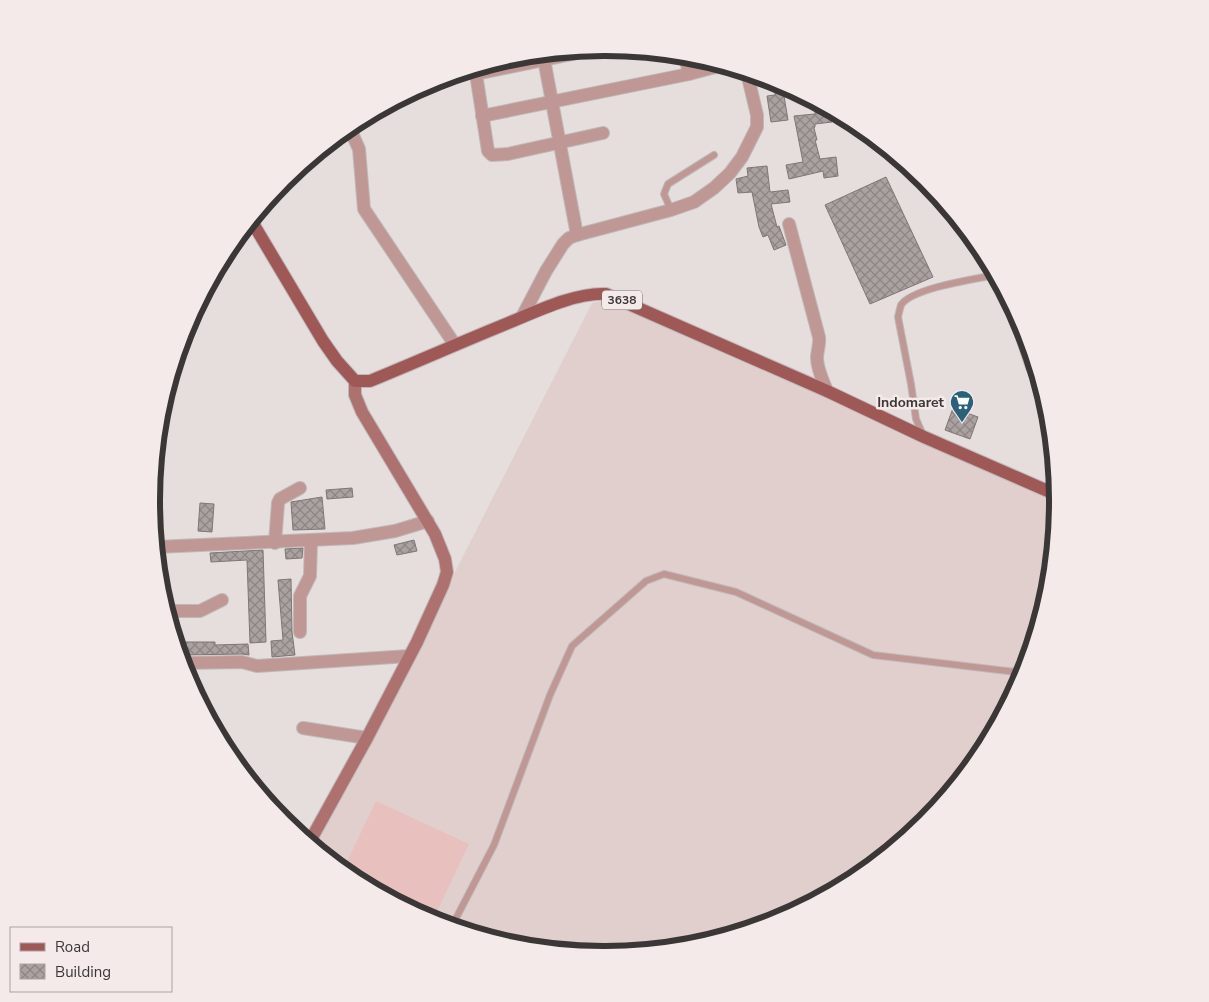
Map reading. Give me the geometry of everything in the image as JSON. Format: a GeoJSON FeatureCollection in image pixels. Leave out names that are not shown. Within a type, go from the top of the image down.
{"type":"FeatureCollection","features":[{"type":"Feature","properties":{"kind":"main road"},"geometry":{"type":"LineString","coordinates":[[255,226],[323,341],[355,381]]}},
{"type":"Feature","properties":{"kind":"main road","name":"3638"},"geometry":{"type":"LineString","coordinates":[[355,381],[370,381],[571,299],[589,294],[606,294],[1049,491]]}},
{"type":"Feature","properties":{"kind":"street"},"geometry":{"type":"LineString","coordinates":[[545,60],[577,235]]}},
{"type":"Feature","properties":{"kind":"street"},"geometry":{"type":"LineString","coordinates":[[686,64],[689,74]]}},
{"type":"Feature","properties":{"kind":"street"},"geometry":{"type":"LineString","coordinates":[[482,116],[709,69]]}},
{"type":"Feature","properties":{"kind":"street"},"geometry":{"type":"LineString","coordinates":[[476,75],[488,151],[492,155],[508,154],[560,144],[603,133]]}},
{"type":"Feature","properties":{"kind":"street"},"geometry":{"type":"LineString","coordinates":[[522,318],[546,271],[569,238],[694,202],[714,188],[730,173],[742,158],[755,133],[757,121],[749,81]]}},
{"type":"Feature","properties":{"kind":"street"},"geometry":{"type":"LineString","coordinates":[[352,134],[359,149],[364,209],[455,345]]}},
{"type":"Feature","properties":{"kind":"street"},"geometry":{"type":"LineString","coordinates":[[788,224],[818,330],[820,347],[817,363],[827,391]]}},
{"type":"Feature","properties":{"kind":"street"},"geometry":{"type":"LineString","coordinates":[[312,836],[367,738],[409,656],[443,585],[447,572],[442,547],[362,412],[355,395],[355,381]]}},
{"type":"Feature","properties":{"kind":"street"},"geometry":{"type":"LineString","coordinates":[[275,543],[278,503],[280,499],[300,488]]}},
{"type":"Feature","properties":{"kind":"street"},"geometry":{"type":"LineString","coordinates":[[163,547],[353,538],[395,532],[428,521]]}},
{"type":"Feature","properties":{"kind":"street"},"geometry":{"type":"LineString","coordinates":[[300,632],[300,596],[310,576],[311,541]]}},
{"type":"Feature","properties":{"kind":"street"},"geometry":{"type":"LineString","coordinates":[[174,611],[200,611],[222,600]]}},
{"type":"Feature","properties":{"kind":"street"},"geometry":{"type":"LineString","coordinates":[[191,663],[242,662],[257,666],[409,656]]}},
{"type":"Feature","properties":{"kind":"street"},"geometry":{"type":"LineString","coordinates":[[303,728],[367,738]]}},
{"type":"Feature","properties":{"kind":"lane"},"geometry":{"type":"LineString","coordinates":[[671,210],[664,194],[668,184],[714,155]]}},
{"type":"Feature","properties":{"kind":"lane"},"geometry":{"type":"LineString","coordinates":[[924,437],[916,419],[898,316],[901,306],[906,300],[919,292],[988,276]]}},
{"type":"Feature","properties":{"kind":"lane"},"geometry":{"type":"LineString","coordinates":[[455,920],[494,845],[550,695],[572,646],[646,581],[664,574],[736,592],[873,654],[1015,672]]}},
{"type":"Feature","properties":{"kind":"shaded area"},"geometry":{"type":"Polygon","coordinates":[[[614,299],[1049,499],[1048,530],[1041,588],[1026,644],[990,723],[957,772],[939,794],[898,835],[875,854],[852,871],[801,900],[775,912],[720,931],[663,942],[634,945],[575,945],[546,942],[489,931],[434,912],[408,900],[357,871],[318,841],[592,303],[614,299]]]}},
{"type":"Feature","properties":{"kind":"shaded area"},"geometry":{"type":"Polygon","coordinates":[[[376,801],[469,844],[436,913],[382,886],[346,863],[376,801]]]}},
{"type":"Feature","properties":{"kind":"building"},"geometry":{"type":"Polygon","coordinates":[[[775,90],[784,94],[788,120],[771,122],[767,96],[775,95],[775,90]]]}},
{"type":"Feature","properties":{"kind":"building"},"geometry":{"type":"Polygon","coordinates":[[[815,110],[832,119],[832,122],[815,124],[817,140],[815,140],[820,159],[836,157],[838,176],[824,178],[823,171],[789,179],[786,165],[803,162],[794,116],[815,114],[815,110]]]}},
{"type":"Feature","properties":{"kind":"building"},"geometry":{"type":"Polygon","coordinates":[[[767,166],[770,192],[788,190],[790,202],[771,204],[777,227],[779,226],[786,245],[774,250],[768,235],[763,237],[759,227],[752,192],[738,193],[736,179],[748,176],[747,168],[767,166]]]}},
{"type":"Feature","properties":{"kind":"building"},"geometry":{"type":"Polygon","coordinates":[[[886,177],[933,277],[870,304],[825,205],[886,177]]]}},
{"type":"Feature","properties":{"kind":"building","name":"Indomaret"},"geometry":{"type":"Polygon","coordinates":[[[953,408],[978,417],[970,439],[945,430],[953,408]]]}},
{"type":"Feature","properties":{"kind":"building"},"geometry":{"type":"Polygon","coordinates":[[[352,488],[353,497],[327,499],[326,490],[352,488]]]}},
{"type":"Feature","properties":{"kind":"building"},"geometry":{"type":"Polygon","coordinates":[[[322,497],[325,529],[293,530],[291,502],[322,497]]]}},
{"type":"Feature","properties":{"kind":"building"},"geometry":{"type":"Polygon","coordinates":[[[200,503],[214,504],[212,532],[198,531],[200,503]]]}},
{"type":"Feature","properties":{"kind":"building"},"geometry":{"type":"Polygon","coordinates":[[[414,540],[417,551],[397,555],[394,545],[414,540]]]}},
{"type":"Feature","properties":{"kind":"building"},"geometry":{"type":"Polygon","coordinates":[[[303,548],[302,558],[286,559],[285,549],[303,548]]]}},
{"type":"Feature","properties":{"kind":"building"},"geometry":{"type":"Polygon","coordinates":[[[263,550],[266,642],[250,643],[247,560],[211,562],[210,553],[263,550]]]}},
{"type":"Feature","properties":{"kind":"building"},"geometry":{"type":"Polygon","coordinates":[[[291,579],[292,632],[295,655],[272,657],[271,641],[283,640],[278,580],[291,579]]]}},
{"type":"Feature","properties":{"kind":"building"},"geometry":{"type":"Polygon","coordinates":[[[182,642],[215,642],[215,645],[248,644],[249,655],[187,655],[182,642]]]}},
{"type":"Feature","properties":{"kind":"place","name":"Indomaret"},"geometry":{"type":"Point","coordinates":[962,423]}}]}
